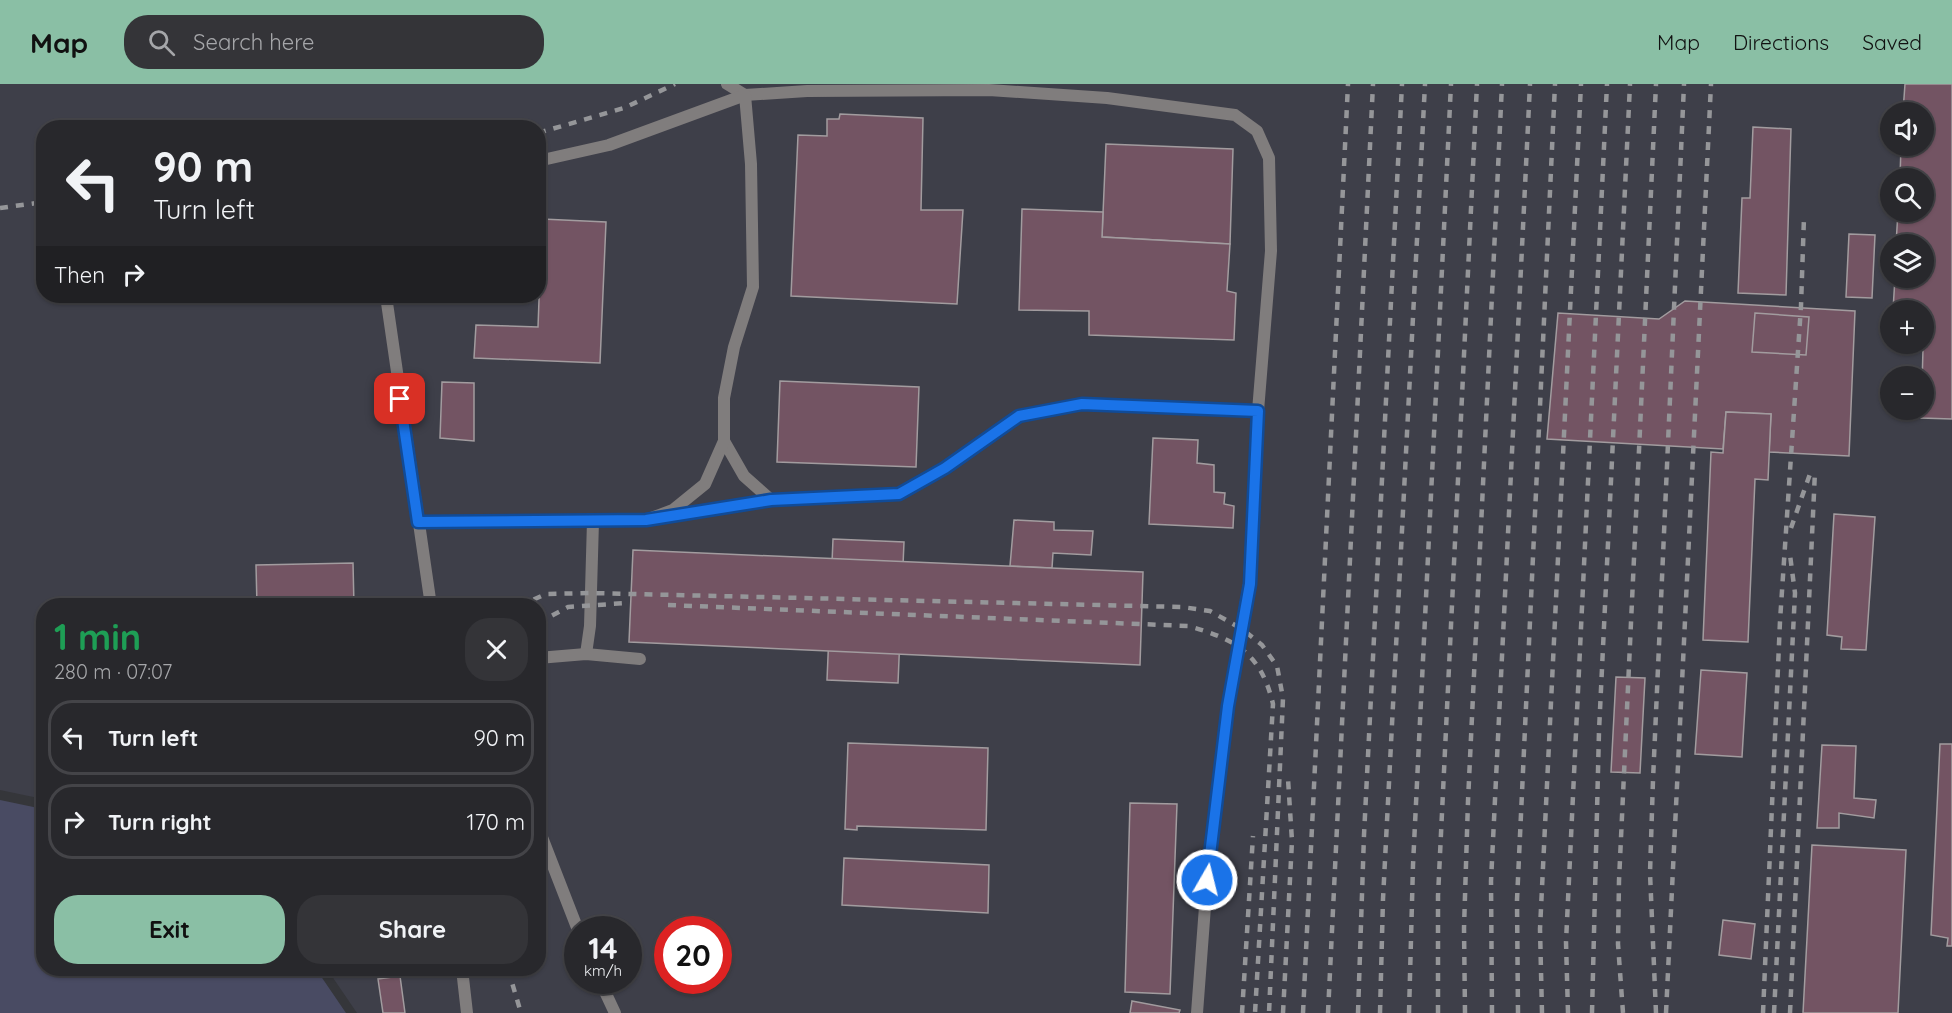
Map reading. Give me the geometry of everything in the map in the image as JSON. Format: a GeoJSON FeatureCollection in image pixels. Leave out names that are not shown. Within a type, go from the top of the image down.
{"type":"FeatureCollection","features":[{"type":"Feature","properties":{"kind":"lane"},"geometry":{"type":"LineString","coordinates":[[727,84],[745,95]]}},
{"type":"Feature","properties":{"kind":"lane"},"geometry":{"type":"LineString","coordinates":[[546,159],[609,145],[745,95],[829,90],[988,90],[1107,98],[1235,115],[1257,131],[1269,158],[1271,251],[1258,411],[1250,584],[1228,706],[1207,880],[1197,1013]]}},
{"type":"Feature","properties":{"kind":"lane"},"geometry":{"type":"LineString","coordinates":[[646,520],[673,510],[705,484],[724,441],[724,398],[734,347],[753,287],[752,164],[745,95]]}},
{"type":"Feature","properties":{"kind":"lane"},"geometry":{"type":"LineString","coordinates":[[387,303],[431,598]]}},
{"type":"Feature","properties":{"kind":"lane"},"geometry":{"type":"LineString","coordinates":[[418,522],[646,520],[771,500],[899,494],[945,468],[1019,416],[1082,404],[1258,411]]}},
{"type":"Feature","properties":{"kind":"lane"},"geometry":{"type":"LineString","coordinates":[[724,441],[744,476],[771,500]]}},
{"type":"Feature","properties":{"kind":"lane"},"geometry":{"type":"LineString","coordinates":[[586,654],[590,626],[593,521]]}},
{"type":"Feature","properties":{"kind":"lane"},"geometry":{"type":"LineString","coordinates":[[546,657],[586,654],[640,658]]}},
{"type":"Feature","properties":{"kind":"lane"},"geometry":{"type":"LineString","coordinates":[[546,848],[573,916]]}},
{"type":"Feature","properties":{"kind":"lane"},"geometry":{"type":"LineString","coordinates":[[463,976],[467,1013]]}},
{"type":"Feature","properties":{"kind":"lane"},"geometry":{"type":"LineString","coordinates":[[606,994],[615,1013]]}},
{"type":"Feature","properties":{"kind":"shaded area"},"geometry":{"type":"Polygon","coordinates":[[[0,84],[1952,84],[1952,1013],[357,1013],[332,976],[546,976],[546,598],[36,598],[36,798],[0,790],[0,84]]]}},
{"type":"Feature","properties":{"kind":"shaded area"},"geometry":{"type":"Polygon","coordinates":[[[0,800],[36,808],[36,976],[321,976],[346,1013],[0,1013],[0,800]]]}},
{"type":"Feature","properties":{"kind":"building"},"geometry":{"type":"Polygon","coordinates":[[[1905,84],[1952,84],[1952,419],[1934,418],[1934,366],[1923,366],[1923,354],[1934,354],[1934,300],[1894,300],[1894,288],[1934,288],[1934,234],[1897,234],[1897,222],[1934,222],[1934,168],[1900,168],[1901,156],[1934,156],[1934,102],[1904,102],[1905,84]]]}},
{"type":"Feature","properties":{"kind":"building"},"geometry":{"type":"Polygon","coordinates":[[[840,114],[923,118],[921,210],[963,210],[957,304],[791,296],[798,135],[827,136],[827,119],[839,119],[840,114]]]}},
{"type":"Feature","properties":{"kind":"building"},"geometry":{"type":"Polygon","coordinates":[[[1753,127],[1791,129],[1786,295],[1738,293],[1742,198],[1750,198],[1753,127]]]}},
{"type":"Feature","properties":{"kind":"building"},"geometry":{"type":"Polygon","coordinates":[[[1106,144],[1233,149],[1230,244],[1102,237],[1106,144]]]}},
{"type":"Feature","properties":{"kind":"building"},"geometry":{"type":"Polygon","coordinates":[[[1022,209],[1103,212],[1102,237],[1230,244],[1227,291],[1236,293],[1234,340],[1089,335],[1089,311],[1019,310],[1022,209]]]}},
{"type":"Feature","properties":{"kind":"building"},"geometry":{"type":"Polygon","coordinates":[[[546,219],[606,222],[600,363],[474,358],[476,325],[538,327],[539,303],[546,303],[546,219]]]}},
{"type":"Feature","properties":{"kind":"building"},"geometry":{"type":"Polygon","coordinates":[[[1849,234],[1875,235],[1872,298],[1846,297],[1849,234]]]}},
{"type":"Feature","properties":{"kind":"building"},"geometry":{"type":"Polygon","coordinates":[[[1685,301],[1855,311],[1849,456],[1769,452],[1771,414],[1726,412],[1723,449],[1547,439],[1558,313],[1659,319],[1685,301]]]}},
{"type":"Feature","properties":{"kind":"building"},"geometry":{"type":"Polygon","coordinates":[[[1755,313],[1809,317],[1806,355],[1752,352],[1755,313]]]}},
{"type":"Feature","properties":{"kind":"building"},"geometry":{"type":"Polygon","coordinates":[[[780,381],[919,387],[916,467],[777,462],[780,381]]]}},
{"type":"Feature","properties":{"kind":"building"},"geometry":{"type":"Polygon","coordinates":[[[442,382],[474,383],[474,441],[440,438],[442,382]]]}},
{"type":"Feature","properties":{"kind":"building"},"geometry":{"type":"Polygon","coordinates":[[[1726,412],[1771,414],[1768,480],[1755,479],[1748,642],[1703,640],[1711,452],[1723,453],[1726,412]]]}},
{"type":"Feature","properties":{"kind":"building"},"geometry":{"type":"Polygon","coordinates":[[[1153,438],[1198,440],[1197,463],[1214,465],[1214,492],[1225,493],[1224,504],[1234,506],[1233,528],[1149,524],[1153,438]]]}},
{"type":"Feature","properties":{"kind":"building"},"geometry":{"type":"Polygon","coordinates":[[[1834,514],[1875,517],[1866,650],[1841,649],[1842,637],[1827,635],[1834,514]]]}},
{"type":"Feature","properties":{"kind":"building"},"geometry":{"type":"Polygon","coordinates":[[[1014,520],[1054,522],[1054,530],[1093,531],[1091,555],[1053,553],[1052,568],[1010,566],[1014,520]]]}},
{"type":"Feature","properties":{"kind":"building"},"geometry":{"type":"Polygon","coordinates":[[[833,539],[904,542],[898,683],[827,680],[833,539]]]}},
{"type":"Feature","properties":{"kind":"building"},"geometry":{"type":"Polygon","coordinates":[[[633,550],[1143,572],[1140,665],[629,642],[633,550]]]}},
{"type":"Feature","properties":{"kind":"building"},"geometry":{"type":"Polygon","coordinates":[[[353,563],[354,598],[257,598],[256,565],[353,563]]]}},
{"type":"Feature","properties":{"kind":"building"},"geometry":{"type":"Polygon","coordinates":[[[1701,670],[1747,673],[1742,757],[1695,754],[1701,670]]]}},
{"type":"Feature","properties":{"kind":"building"},"geometry":{"type":"Polygon","coordinates":[[[1616,677],[1645,678],[1640,773],[1611,772],[1616,677]]]}},
{"type":"Feature","properties":{"kind":"building"},"geometry":{"type":"Polygon","coordinates":[[[848,743],[988,748],[986,830],[857,826],[857,830],[845,829],[848,743]]]}},
{"type":"Feature","properties":{"kind":"building"},"geometry":{"type":"Polygon","coordinates":[[[1940,744],[1952,744],[1952,946],[1947,946],[1948,938],[1931,935],[1940,744]]]}},
{"type":"Feature","properties":{"kind":"building"},"geometry":{"type":"Polygon","coordinates":[[[1822,745],[1856,746],[1854,798],[1876,800],[1874,818],[1839,813],[1839,828],[1817,828],[1822,745]]]}},
{"type":"Feature","properties":{"kind":"building"},"geometry":{"type":"Polygon","coordinates":[[[1130,803],[1177,804],[1170,994],[1125,992],[1130,803]]]}},
{"type":"Feature","properties":{"kind":"building"},"geometry":{"type":"Polygon","coordinates":[[[1812,845],[1906,850],[1898,1013],[1803,1013],[1812,845]]]}},
{"type":"Feature","properties":{"kind":"building"},"geometry":{"type":"Polygon","coordinates":[[[844,858],[989,865],[988,913],[842,905],[844,858]]]}},
{"type":"Feature","properties":{"kind":"building"},"geometry":{"type":"Polygon","coordinates":[[[1723,920],[1755,924],[1751,959],[1719,955],[1723,920]]]}},
{"type":"Feature","properties":{"kind":"building"},"geometry":{"type":"Polygon","coordinates":[[[400,976],[405,1013],[383,1013],[378,979],[400,976]]]}},
{"type":"Feature","properties":{"kind":"building"},"geometry":{"type":"Polygon","coordinates":[[[1132,1001],[1180,1010],[1179,1013],[1130,1013],[1132,1001]]]}},
{"type":"Feature","properties":{"kind":"railway"},"geometry":{"type":"LineString","coordinates":[[546,131],[624,108],[675,84]]}},
{"type":"Feature","properties":{"kind":"railway"},"geometry":{"type":"LineString","coordinates":[[1303,1013],[1348,84]]}},
{"type":"Feature","properties":{"kind":"railway"},"geometry":{"type":"LineString","coordinates":[[1328,1013],[1373,84]]}},
{"type":"Feature","properties":{"kind":"railway"},"geometry":{"type":"LineString","coordinates":[[1358,1013],[1364,835],[1402,84]]}},
{"type":"Feature","properties":{"kind":"railway"},"geometry":{"type":"LineString","coordinates":[[1380,1013],[1383,899],[1425,84]]}},
{"type":"Feature","properties":{"kind":"railway"},"geometry":{"type":"LineString","coordinates":[[1409,1013],[1413,865],[1451,84]]}},
{"type":"Feature","properties":{"kind":"railway"},"geometry":{"type":"LineString","coordinates":[[1438,1013],[1438,896],[1477,84]]}},
{"type":"Feature","properties":{"kind":"railway"},"geometry":{"type":"LineString","coordinates":[[1465,1013],[1464,928],[1468,801],[1502,84]]}},
{"type":"Feature","properties":{"kind":"railway"},"geometry":{"type":"LineString","coordinates":[[1492,1013],[1491,881],[1530,84]]}},
{"type":"Feature","properties":{"kind":"railway"},"geometry":{"type":"LineString","coordinates":[[1518,1013],[1517,900],[1555,84]]}},
{"type":"Feature","properties":{"kind":"railway"},"geometry":{"type":"LineString","coordinates":[[1542,1013],[1540,929],[1581,84]]}},
{"type":"Feature","properties":{"kind":"railway"},"geometry":{"type":"LineString","coordinates":[[1568,1013],[1566,942],[1607,84]]}},
{"type":"Feature","properties":{"kind":"railway"},"geometry":{"type":"LineString","coordinates":[[1592,1013],[1599,731],[1630,84]]}},
{"type":"Feature","properties":{"kind":"railway"},"geometry":{"type":"LineString","coordinates":[[1623,1013],[1618,944],[1619,881],[1656,84]]}},
{"type":"Feature","properties":{"kind":"railway"},"geometry":{"type":"LineString","coordinates":[[1656,1013],[1650,873],[1684,84]]}},
{"type":"Feature","properties":{"kind":"railway"},"geometry":{"type":"LineString","coordinates":[[1666,1013],[1711,84]]}},
{"type":"Feature","properties":{"kind":"railway"},"geometry":{"type":"LineString","coordinates":[[0,208],[36,203]]}},
{"type":"Feature","properties":{"kind":"railway"},"geometry":{"type":"LineString","coordinates":[[1763,1013],[1780,621],[1801,306],[1804,217]]}},
{"type":"Feature","properties":{"kind":"railway"},"geometry":{"type":"LineString","coordinates":[[1791,528],[1811,471]]}},
{"type":"Feature","properties":{"kind":"railway"},"geometry":{"type":"LineString","coordinates":[[1790,1013],[1815,471]]}},
{"type":"Feature","properties":{"kind":"railway"},"geometry":{"type":"LineString","coordinates":[[1774,1013],[1795,593],[1790,555]]}},
{"type":"Feature","properties":{"kind":"railway"},"geometry":{"type":"LineString","coordinates":[[537,598],[546,594],[591,593],[1182,607],[1210,611],[1242,629],[1262,645],[1277,666],[1283,698],[1269,1013]]}},
{"type":"Feature","properties":{"kind":"railway"},"geometry":{"type":"LineString","coordinates":[[546,619],[568,607],[626,603]]}},
{"type":"Feature","properties":{"kind":"railway"},"geometry":{"type":"LineString","coordinates":[[668,605],[1188,626],[1219,636],[1244,651],[1261,672],[1273,704],[1255,1013]]}},
{"type":"Feature","properties":{"kind":"railway"},"geometry":{"type":"LineString","coordinates":[[1283,1013],[1292,841],[1288,779]]}},
{"type":"Feature","properties":{"kind":"railway"},"geometry":{"type":"LineString","coordinates":[[1242,1013],[1253,836]]}},
{"type":"Feature","properties":{"kind":"railway"},"geometry":{"type":"LineString","coordinates":[[510,976],[521,1013]]}},
{"type":"Feature","properties":{"kind":"route"},"geometry":{"type":"LineString","coordinates":[[400,399],[418,522],[646,520],[771,500],[899,494],[945,468],[1019,416],[1082,404],[1258,411],[1250,584],[1228,706],[1220,788],[1207,880]]}}]}
